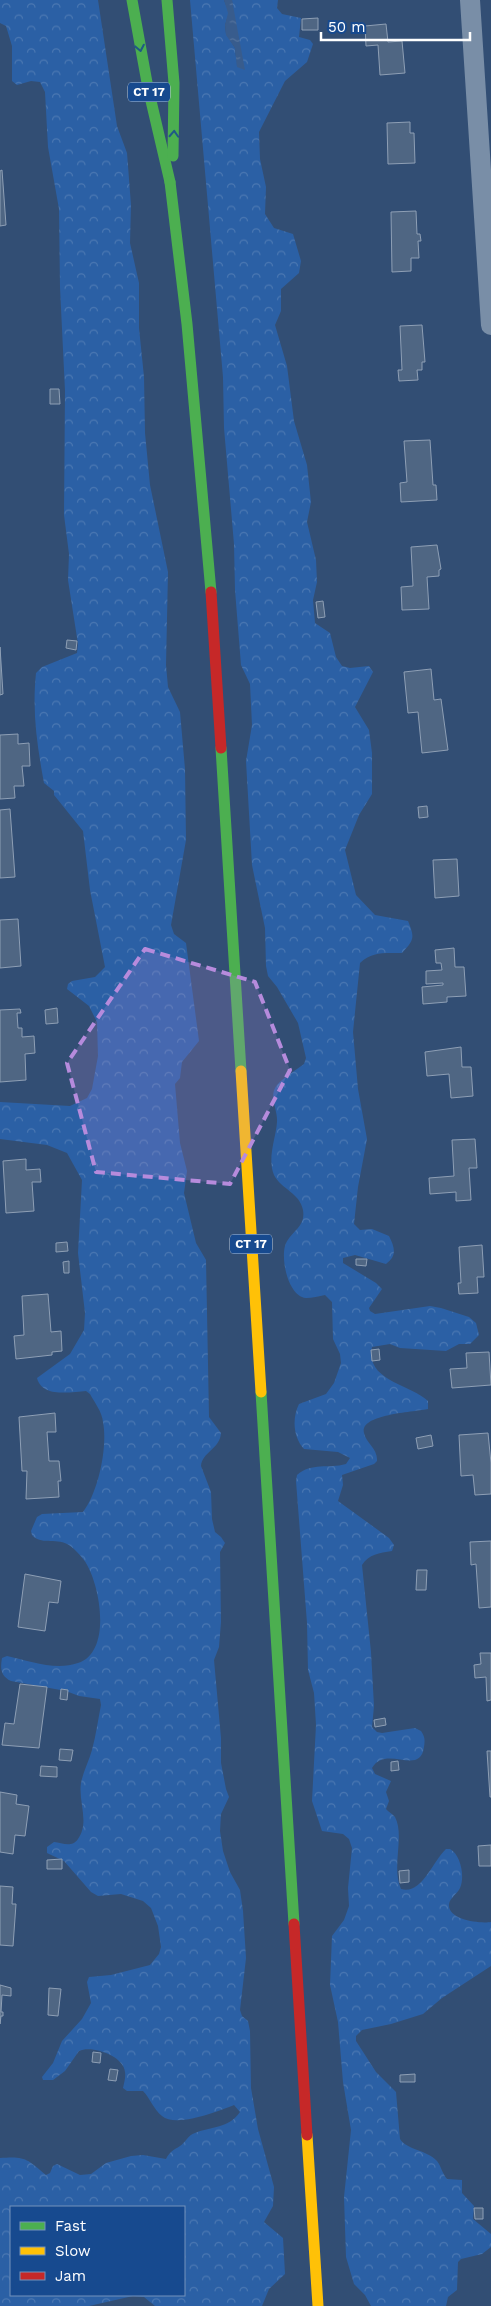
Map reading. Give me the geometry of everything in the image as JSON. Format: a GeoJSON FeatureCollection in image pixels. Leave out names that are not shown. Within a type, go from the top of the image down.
{"type":"FeatureCollection","features":[{"type":"Feature","properties":{"kind":"main road","name":"CT 17"},"geometry":{"type":"LineString","coordinates":[[132,0],[148,88],[170,182],[188,334],[212,609],[318,2306]]}},
{"type":"Feature","properties":{"kind":"main road","name":"CT 17"},"geometry":{"type":"LineString","coordinates":[[168,0],[174,83],[170,182]]}},
{"type":"Feature","properties":{"kind":"street"},"geometry":{"type":"LineString","coordinates":[[470,0],[491,325]]}},
{"type":"Feature","properties":{"kind":"highlighted area"},"geometry":{"type":"Polygon","coordinates":[[[145,949],[255,982],[290,1070],[230,1184],[96,1172],[67,1063],[145,949]]]}},
{"type":"Feature","properties":{"kind":"green space"},"geometry":{"type":"Polygon","coordinates":[[[0,0],[98,0],[117,126],[127,153],[131,205],[130,243],[139,283],[139,328],[144,377],[145,433],[150,485],[168,572],[166,665],[168,687],[180,712],[185,769],[186,840],[171,925],[174,934],[186,943],[199,1041],[182,1062],[180,1078],[175,1084],[180,1143],[187,1171],[184,1193],[196,1243],[206,1260],[209,1417],[221,1433],[218,1443],[204,1457],[201,1466],[211,1492],[212,1519],[215,1532],[225,1543],[220,1552],[221,1622],[219,1647],[214,1660],[221,1738],[221,1763],[229,1797],[221,1814],[220,1831],[223,1851],[230,1872],[240,1890],[243,1911],[246,1958],[240,2010],[242,2016],[248,2021],[250,2031],[251,2088],[258,2129],[274,2187],[273,2206],[264,2222],[283,2238],[285,2274],[269,2289],[262,2306],[155,2306],[144,2297],[133,2296],[89,2306],[0,2306],[0,2158],[21,2158],[34,2165],[46,2175],[57,2164],[80,2175],[91,2174],[106,2163],[131,2156],[143,2155],[166,2159],[171,2152],[193,2134],[225,2124],[240,2112],[234,2105],[198,2117],[177,2120],[168,2119],[159,2113],[143,2091],[127,2091],[123,2088],[125,2072],[123,2066],[113,2057],[99,2051],[79,2051],[65,2071],[53,2080],[43,2080],[42,2077],[53,2063],[62,2041],[82,2019],[91,2003],[87,1982],[89,1977],[111,1975],[150,1965],[159,1954],[161,1947],[158,1926],[151,1908],[143,1901],[121,1894],[98,1896],[91,1892],[64,1861],[47,1853],[47,1847],[54,1842],[67,1844],[76,1842],[81,1832],[83,1819],[81,1783],[91,1754],[101,1705],[100,1699],[11,1681],[5,1677],[1,1669],[2,1658],[7,1656],[52,1666],[78,1663],[89,1656],[96,1645],[100,1616],[95,1584],[90,1570],[84,1560],[67,1544],[58,1541],[39,1540],[32,1535],[31,1531],[37,1517],[42,1514],[83,1512],[97,1482],[104,1444],[102,1418],[90,1394],[86,1391],[65,1393],[51,1391],[45,1389],[37,1378],[70,1354],[84,1330],[85,1313],[78,1253],[82,1180],[67,1153],[47,1145],[0,1139],[0,1102],[70,1106],[87,1098],[92,1089],[98,1056],[97,1022],[89,1006],[67,989],[68,984],[72,981],[95,977],[105,967],[90,890],[83,831],[54,795],[54,791],[44,783],[37,742],[35,715],[36,673],[42,667],[77,653],[78,644],[68,580],[69,554],[64,515],[65,391],[60,287],[59,209],[48,147],[45,92],[40,82],[31,81],[17,85],[12,81],[12,46],[6,26],[0,23],[0,0]]]}},
{"type":"Feature","properties":{"kind":"green space"},"geometry":{"type":"Polygon","coordinates":[[[190,0],[224,0],[229,13],[225,25],[226,34],[235,48],[237,67],[232,0],[278,0],[277,8],[282,14],[301,18],[299,37],[310,40],[313,44],[307,62],[285,81],[259,132],[260,159],[266,187],[265,214],[274,228],[293,234],[301,261],[299,273],[281,289],[281,311],[275,325],[287,366],[294,421],[307,465],[311,502],[307,522],[316,560],[317,582],[313,600],[315,623],[330,633],[336,657],[342,666],[350,668],[369,666],[373,672],[355,707],[369,730],[372,753],[372,794],[359,815],[345,850],[356,895],[375,915],[408,921],[412,931],[411,942],[402,953],[385,953],[369,956],[360,963],[353,1032],[358,1089],[367,1139],[358,1187],[354,1224],[360,1230],[372,1229],[389,1236],[394,1252],[390,1261],[386,1264],[355,1255],[343,1258],[343,1263],[376,1283],[382,1289],[369,1308],[375,1314],[430,1306],[441,1308],[469,1317],[476,1323],[479,1335],[470,1344],[459,1344],[446,1351],[400,1348],[390,1344],[372,1347],[372,1358],[375,1367],[382,1375],[420,1395],[428,1401],[428,1409],[389,1415],[370,1422],[365,1427],[365,1437],[376,1453],[377,1461],[374,1464],[342,1475],[343,1485],[338,1501],[389,1538],[394,1545],[392,1551],[371,1556],[362,1565],[371,1652],[374,1706],[372,1727],[377,1732],[382,1733],[415,1728],[421,1731],[424,1739],[421,1756],[416,1760],[385,1759],[378,1761],[372,1768],[375,1774],[391,1781],[386,1792],[389,1801],[386,1809],[395,1817],[398,1825],[397,1871],[401,1889],[408,1890],[415,1887],[426,1876],[446,1849],[450,1849],[457,1856],[462,1878],[460,1888],[449,1904],[450,1909],[453,1914],[465,1920],[491,1922],[491,1966],[442,1998],[423,2014],[391,2024],[362,2030],[356,2036],[356,2041],[376,2072],[396,2092],[400,2139],[407,2146],[433,2157],[447,2179],[462,2180],[462,2193],[474,2206],[473,2219],[491,2234],[491,2247],[482,2254],[461,2259],[458,2262],[457,2290],[448,2297],[446,2306],[371,2306],[365,2295],[354,2284],[346,2257],[344,2197],[351,2130],[343,2082],[338,2022],[330,1985],[332,1936],[344,1920],[349,1906],[348,1888],[352,1848],[349,1839],[343,1834],[322,1831],[312,1801],[316,1725],[314,1693],[308,1670],[307,1623],[296,1481],[297,1475],[308,1468],[346,1464],[350,1458],[338,1452],[304,1449],[300,1444],[295,1427],[295,1415],[299,1404],[326,1394],[334,1383],[341,1363],[340,1354],[333,1339],[332,1302],[325,1295],[306,1298],[300,1296],[290,1284],[287,1276],[284,1260],[285,1246],[302,1221],[303,1210],[298,1199],[277,1180],[271,1162],[277,1122],[273,1098],[274,1089],[283,1079],[304,1064],[306,1058],[298,1023],[277,987],[268,976],[265,928],[252,865],[246,761],[252,725],[250,684],[241,665],[235,590],[234,544],[224,428],[223,377],[190,0]]]}},
{"type":"Feature","properties":{"kind":"water"},"geometry":{"type":"Polygon","coordinates":[[[224,0],[232,0],[245,70],[237,67],[235,48],[226,35],[225,25],[228,13],[224,0]]]}},
{"type":"Feature","properties":{"kind":"building"},"geometry":{"type":"Polygon","coordinates":[[[318,18],[318,30],[302,30],[302,19],[318,18]]]}},
{"type":"Feature","properties":{"kind":"building"},"geometry":{"type":"Polygon","coordinates":[[[386,24],[388,42],[402,41],[405,73],[380,75],[378,45],[366,46],[365,26],[386,24]]]}},
{"type":"Feature","properties":{"kind":"building"},"geometry":{"type":"Polygon","coordinates":[[[410,122],[410,133],[414,133],[415,163],[388,164],[387,123],[410,122]]]}},
{"type":"Feature","properties":{"kind":"building"},"geometry":{"type":"Polygon","coordinates":[[[2,170],[6,225],[0,226],[0,171],[2,170]]]}},
{"type":"Feature","properties":{"kind":"building"},"geometry":{"type":"Polygon","coordinates":[[[416,211],[417,234],[420,234],[421,241],[418,241],[419,258],[411,258],[411,271],[392,272],[391,212],[416,211]]]}},
{"type":"Feature","properties":{"kind":"building"},"geometry":{"type":"Polygon","coordinates":[[[422,325],[425,362],[422,362],[422,370],[417,370],[418,380],[399,381],[398,370],[402,370],[400,326],[422,325]]]}},
{"type":"Feature","properties":{"kind":"building"},"geometry":{"type":"Polygon","coordinates":[[[50,389],[59,389],[60,404],[50,404],[50,389]]]}},
{"type":"Feature","properties":{"kind":"building"},"geometry":{"type":"Polygon","coordinates":[[[430,440],[433,485],[436,485],[437,500],[401,502],[400,483],[407,482],[404,441],[430,440]]]}},
{"type":"Feature","properties":{"kind":"building"},"geometry":{"type":"Polygon","coordinates":[[[437,545],[441,569],[439,570],[439,576],[427,577],[429,609],[402,610],[401,587],[413,586],[411,547],[437,545]]]}},
{"type":"Feature","properties":{"kind":"building"},"geometry":{"type":"Polygon","coordinates":[[[323,601],[325,617],[318,618],[316,602],[323,601]]]}},
{"type":"Feature","properties":{"kind":"building"},"geometry":{"type":"Polygon","coordinates":[[[67,640],[77,641],[76,650],[66,648],[67,640]]]}},
{"type":"Feature","properties":{"kind":"building"},"geometry":{"type":"Polygon","coordinates":[[[0,647],[3,694],[0,695],[0,647]]]}},
{"type":"Feature","properties":{"kind":"building"},"geometry":{"type":"Polygon","coordinates":[[[431,669],[434,700],[441,699],[448,750],[422,753],[418,712],[408,713],[404,672],[431,669]]]}},
{"type":"Feature","properties":{"kind":"building"},"geometry":{"type":"Polygon","coordinates":[[[18,734],[18,744],[29,743],[30,766],[22,766],[24,786],[14,786],[15,798],[0,799],[0,735],[18,734]]]}},
{"type":"Feature","properties":{"kind":"building"},"geometry":{"type":"Polygon","coordinates":[[[427,806],[428,817],[419,818],[418,807],[427,806]]]}},
{"type":"Feature","properties":{"kind":"building"},"geometry":{"type":"Polygon","coordinates":[[[10,809],[15,877],[0,878],[0,810],[10,809]]]}},
{"type":"Feature","properties":{"kind":"building"},"geometry":{"type":"Polygon","coordinates":[[[457,859],[459,896],[435,898],[433,860],[457,859]]]}},
{"type":"Feature","properties":{"kind":"building"},"geometry":{"type":"Polygon","coordinates":[[[18,919],[21,966],[0,968],[0,920],[18,919]]]}},
{"type":"Feature","properties":{"kind":"building"},"geometry":{"type":"Polygon","coordinates":[[[454,948],[455,967],[464,967],[466,996],[447,997],[447,1002],[423,1004],[422,987],[443,985],[443,983],[426,984],[426,971],[442,970],[441,963],[436,963],[435,950],[454,948]]]}},
{"type":"Feature","properties":{"kind":"building"},"geometry":{"type":"Polygon","coordinates":[[[57,1008],[58,1023],[46,1024],[45,1010],[57,1008]]]}},
{"type":"Feature","properties":{"kind":"building"},"geometry":{"type":"Polygon","coordinates":[[[20,1009],[21,1013],[17,1013],[18,1028],[22,1028],[22,1037],[34,1036],[35,1053],[25,1054],[26,1080],[0,1082],[0,1010],[20,1009]]]}},
{"type":"Feature","properties":{"kind":"building"},"geometry":{"type":"Polygon","coordinates":[[[461,1047],[462,1067],[471,1067],[473,1096],[451,1098],[449,1074],[427,1076],[425,1052],[461,1047]]]}},
{"type":"Feature","properties":{"kind":"building"},"geometry":{"type":"Polygon","coordinates":[[[475,1139],[477,1168],[469,1168],[471,1200],[456,1201],[456,1192],[430,1194],[429,1178],[454,1176],[452,1140],[475,1139]]]}},
{"type":"Feature","properties":{"kind":"building"},"geometry":{"type":"Polygon","coordinates":[[[26,1159],[26,1170],[40,1169],[41,1182],[32,1182],[34,1211],[6,1213],[3,1161],[26,1159]]]}},
{"type":"Feature","properties":{"kind":"building"},"geometry":{"type":"Polygon","coordinates":[[[67,1242],[68,1251],[56,1252],[56,1243],[67,1242]]]}},
{"type":"Feature","properties":{"kind":"building"},"geometry":{"type":"Polygon","coordinates":[[[482,1245],[484,1277],[477,1277],[478,1293],[459,1294],[458,1283],[461,1283],[459,1247],[482,1245]]]}},
{"type":"Feature","properties":{"kind":"building"},"geometry":{"type":"Polygon","coordinates":[[[356,1259],[367,1259],[366,1266],[356,1265],[356,1259]]]}},
{"type":"Feature","properties":{"kind":"building"},"geometry":{"type":"Polygon","coordinates":[[[69,1261],[69,1273],[64,1273],[63,1262],[69,1261]]]}},
{"type":"Feature","properties":{"kind":"building"},"geometry":{"type":"Polygon","coordinates":[[[48,1294],[51,1332],[61,1331],[62,1351],[52,1352],[52,1355],[16,1359],[14,1336],[24,1335],[22,1296],[48,1294]]]}},
{"type":"Feature","properties":{"kind":"building"},"geometry":{"type":"Polygon","coordinates":[[[379,1349],[380,1360],[372,1361],[371,1350],[379,1349]]]}},
{"type":"Feature","properties":{"kind":"building"},"geometry":{"type":"Polygon","coordinates":[[[489,1352],[491,1385],[452,1388],[450,1369],[467,1368],[466,1353],[489,1352]]]}},
{"type":"Feature","properties":{"kind":"building"},"geometry":{"type":"Polygon","coordinates":[[[55,1413],[56,1432],[47,1432],[49,1461],[59,1461],[61,1481],[58,1481],[59,1497],[26,1499],[27,1471],[22,1471],[19,1417],[55,1413]]]}},
{"type":"Feature","properties":{"kind":"building"},"geometry":{"type":"Polygon","coordinates":[[[488,1433],[491,1463],[491,1494],[475,1495],[473,1475],[461,1476],[459,1435],[488,1433]]]}},
{"type":"Feature","properties":{"kind":"building"},"geometry":{"type":"Polygon","coordinates":[[[431,1435],[433,1446],[418,1449],[416,1438],[431,1435]]]}},
{"type":"Feature","properties":{"kind":"building"},"geometry":{"type":"Polygon","coordinates":[[[491,1541],[491,1607],[479,1608],[476,1564],[471,1565],[470,1542],[491,1541]]]}},
{"type":"Feature","properties":{"kind":"building"},"geometry":{"type":"Polygon","coordinates":[[[417,1570],[427,1570],[426,1590],[416,1590],[417,1570]]]}},
{"type":"Feature","properties":{"kind":"building"},"geometry":{"type":"Polygon","coordinates":[[[25,1574],[61,1581],[58,1603],[49,1602],[45,1631],[18,1627],[25,1574]]]}},
{"type":"Feature","properties":{"kind":"building"},"geometry":{"type":"Polygon","coordinates":[[[480,1653],[491,1653],[491,1700],[487,1701],[486,1677],[475,1678],[474,1665],[481,1664],[480,1653]]]}},
{"type":"Feature","properties":{"kind":"building"},"geometry":{"type":"Polygon","coordinates":[[[20,1684],[47,1687],[39,1748],[2,1745],[5,1723],[14,1724],[20,1684]]]}},
{"type":"Feature","properties":{"kind":"building"},"geometry":{"type":"Polygon","coordinates":[[[61,1689],[68,1690],[67,1700],[60,1699],[61,1689]]]}},
{"type":"Feature","properties":{"kind":"building"},"geometry":{"type":"Polygon","coordinates":[[[385,1718],[386,1725],[375,1727],[374,1720],[385,1718]]]}},
{"type":"Feature","properties":{"kind":"building"},"geometry":{"type":"Polygon","coordinates":[[[60,1749],[73,1750],[71,1761],[59,1760],[60,1749]]]}},
{"type":"Feature","properties":{"kind":"building"},"geometry":{"type":"Polygon","coordinates":[[[487,1751],[491,1751],[491,1797],[490,1797],[487,1751]]]}},
{"type":"Feature","properties":{"kind":"building"},"geometry":{"type":"Polygon","coordinates":[[[398,1761],[399,1770],[391,1771],[391,1762],[398,1761]]]}},
{"type":"Feature","properties":{"kind":"building"},"geometry":{"type":"Polygon","coordinates":[[[41,1766],[57,1767],[57,1777],[40,1776],[41,1766]]]}},
{"type":"Feature","properties":{"kind":"building"},"geometry":{"type":"Polygon","coordinates":[[[0,1792],[17,1795],[16,1804],[29,1806],[25,1836],[15,1835],[13,1854],[0,1852],[0,1792]]]}},
{"type":"Feature","properties":{"kind":"building"},"geometry":{"type":"Polygon","coordinates":[[[491,1845],[491,1866],[479,1866],[478,1846],[491,1845]]]}},
{"type":"Feature","properties":{"kind":"building"},"geometry":{"type":"Polygon","coordinates":[[[62,1859],[62,1869],[47,1869],[47,1860],[62,1859]]]}},
{"type":"Feature","properties":{"kind":"building"},"geometry":{"type":"Polygon","coordinates":[[[409,1870],[409,1882],[400,1883],[399,1871],[409,1870]]]}},
{"type":"Feature","properties":{"kind":"building"},"geometry":{"type":"Polygon","coordinates":[[[0,1886],[13,1887],[12,1904],[16,1904],[13,1946],[0,1945],[0,1886]]]}},
{"type":"Feature","properties":{"kind":"building"},"geometry":{"type":"Polygon","coordinates":[[[0,1985],[11,1988],[11,1996],[2,1995],[1,2012],[3,2012],[3,2016],[1,2016],[0,2024],[0,1985]]]}},
{"type":"Feature","properties":{"kind":"building"},"geometry":{"type":"Polygon","coordinates":[[[49,1988],[61,1989],[58,2016],[48,2015],[49,1988]]]}},
{"type":"Feature","properties":{"kind":"building"},"geometry":{"type":"Polygon","coordinates":[[[93,2052],[101,2053],[100,2063],[92,2062],[93,2052]]]}},
{"type":"Feature","properties":{"kind":"building"},"geometry":{"type":"Polygon","coordinates":[[[110,2069],[118,2070],[116,2081],[108,2080],[110,2069]]]}},
{"type":"Feature","properties":{"kind":"building"},"geometry":{"type":"Polygon","coordinates":[[[415,2074],[415,2082],[400,2082],[400,2075],[415,2074]]]}},
{"type":"Feature","properties":{"kind":"building"},"geometry":{"type":"Polygon","coordinates":[[[474,2208],[483,2208],[483,2219],[475,2219],[474,2208]]]}},
{"type":"Feature","properties":{"kind":"traffic: fast"},"geometry":{"type":"LineString","coordinates":[[132,0],[148,88],[170,182]]}},
{"type":"Feature","properties":{"kind":"traffic: fast"},"geometry":{"type":"LineString","coordinates":[[167,0],[174,83],[173,156]]}},
{"type":"Feature","properties":{"kind":"traffic: fast"},"geometry":{"type":"LineString","coordinates":[[170,182],[187,324],[211,592]]}},
{"type":"Feature","properties":{"kind":"traffic: fast"},"geometry":{"type":"LineString","coordinates":[[221,748],[241,1071]]}},
{"type":"Feature","properties":{"kind":"traffic: fast"},"geometry":{"type":"LineString","coordinates":[[261,1392],[294,1924]]}},
{"type":"Feature","properties":{"kind":"traffic: slow"},"geometry":{"type":"LineString","coordinates":[[241,1071],[261,1392]]}},
{"type":"Feature","properties":{"kind":"traffic: slow"},"geometry":{"type":"LineString","coordinates":[[307,2135],[318,2306]]}},
{"type":"Feature","properties":{"kind":"traffic: jam"},"geometry":{"type":"LineString","coordinates":[[211,592],[221,748]]}},
{"type":"Feature","properties":{"kind":"traffic: jam"},"geometry":{"type":"LineString","coordinates":[[294,1924],[307,2135]]}}]}
